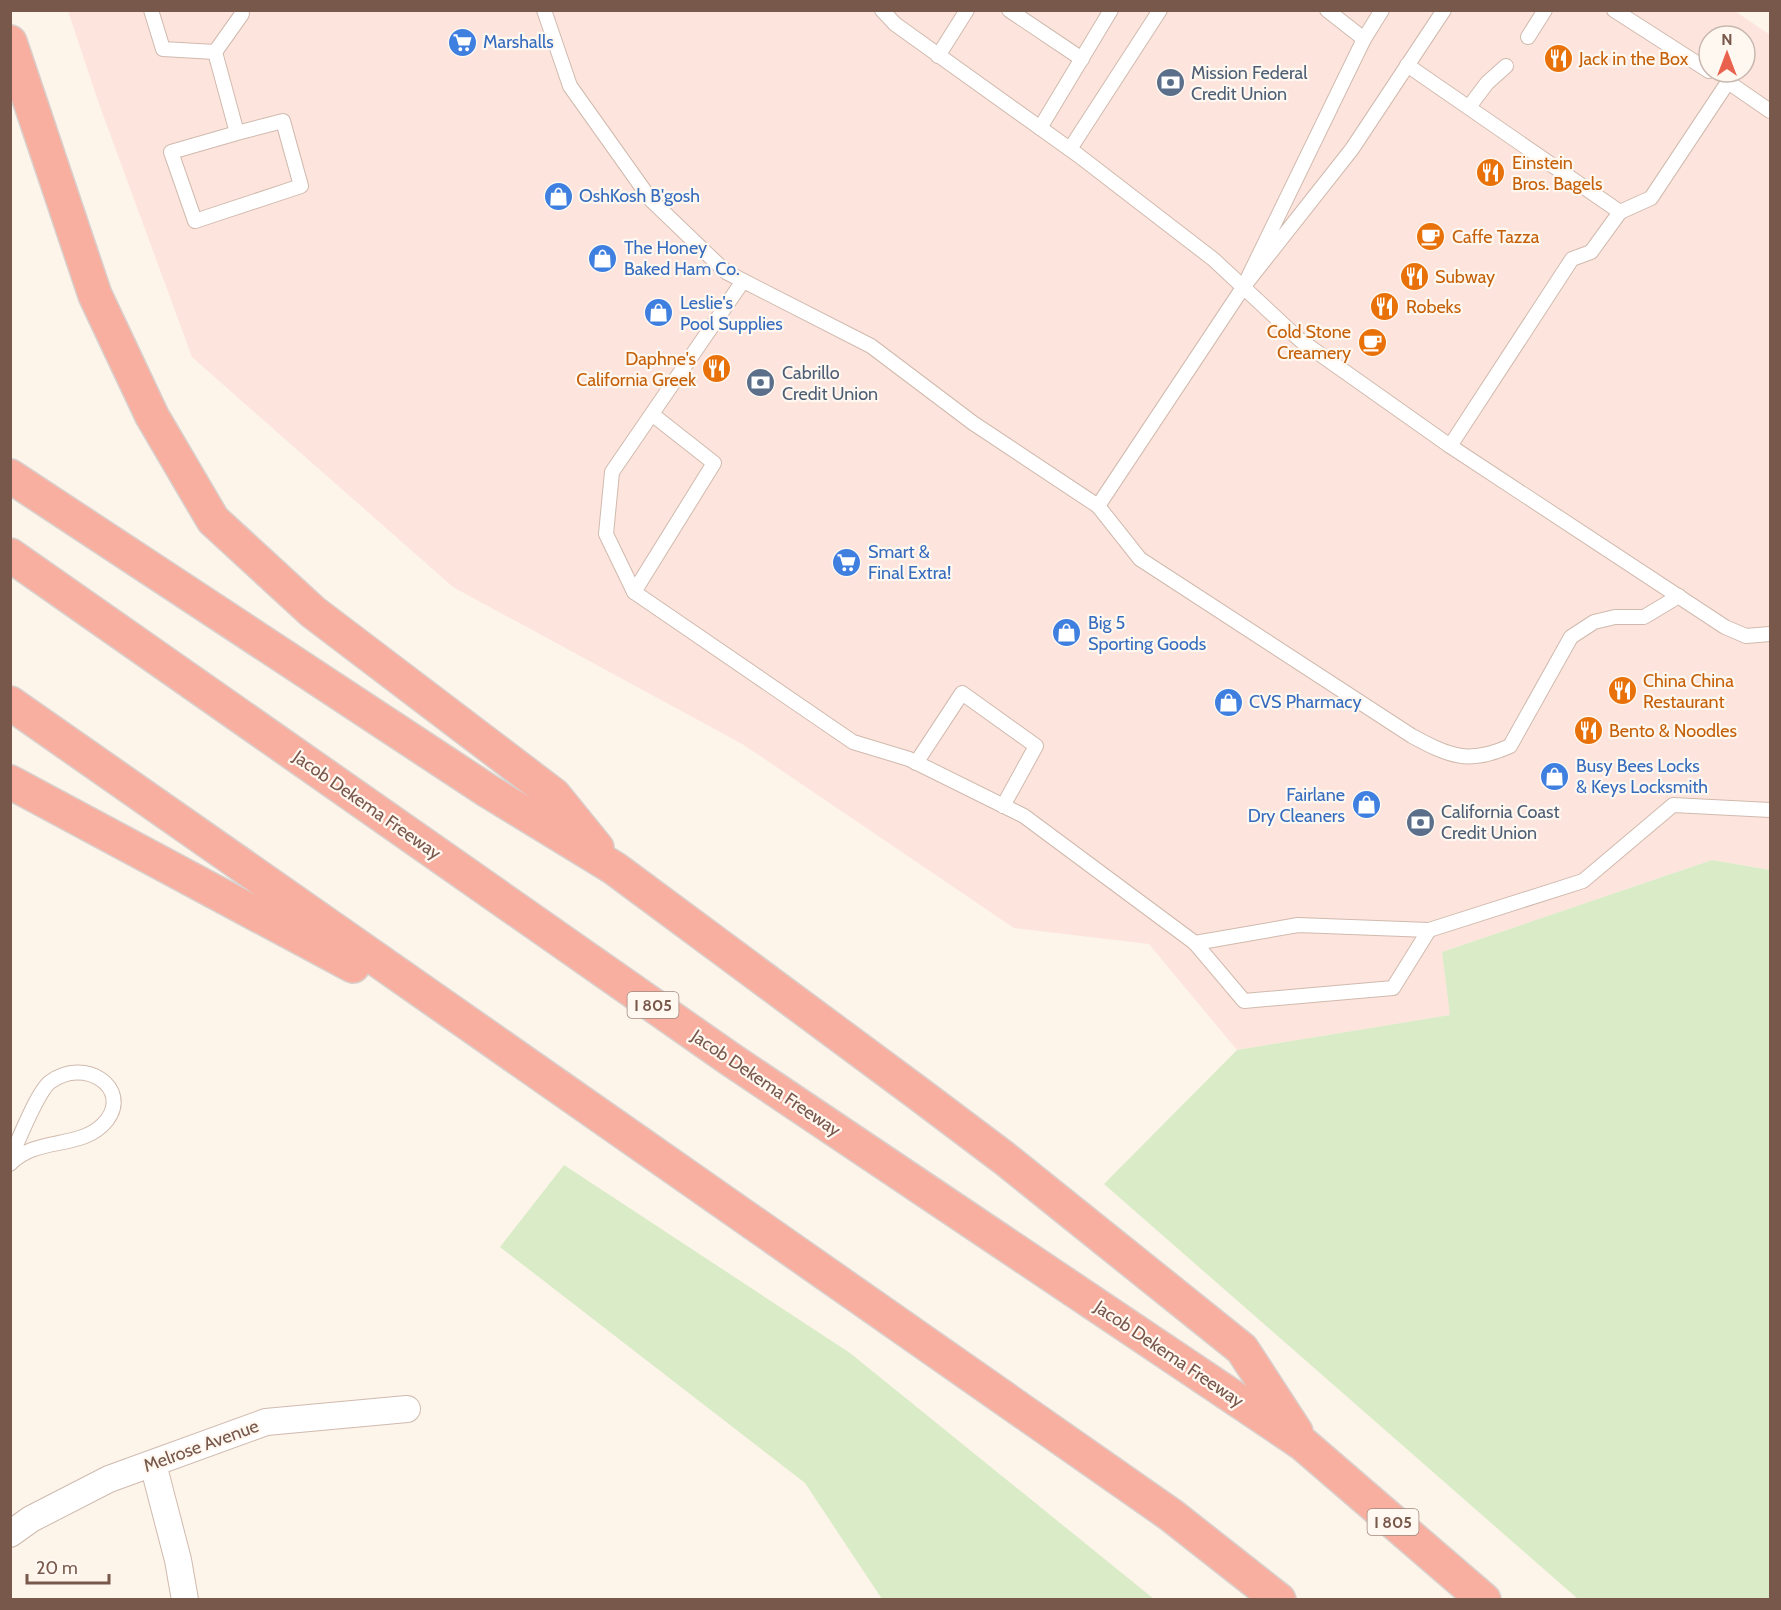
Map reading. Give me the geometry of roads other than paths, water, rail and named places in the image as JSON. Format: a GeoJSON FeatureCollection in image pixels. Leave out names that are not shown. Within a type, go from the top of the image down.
{"type":"FeatureCollection","features":[{"type":"Feature","properties":{"kind":"highway"},"geometry":{"type":"LineString","coordinates":[[10,42],[95,295],[152,416],[213,520],[313,612],[554,795],[614,868]]}},
{"type":"Feature","properties":{"kind":"highway"},"geometry":{"type":"LineString","coordinates":[[10,476],[488,791],[614,868],[1004,1158],[1242,1349],[1303,1444]]}},
{"type":"Feature","properties":{"kind":"highway","name":"Jacob Dekema Freeway"},"geometry":{"type":"LineString","coordinates":[[10,555],[730,1059],[1303,1444],[1484,1599]]}},
{"type":"Feature","properties":{"kind":"highway"},"geometry":{"type":"LineString","coordinates":[[10,703],[1171,1515],[1279,1599]]}},
{"type":"Feature","properties":{"kind":"highway"},"geometry":{"type":"LineString","coordinates":[[10,782],[489,1040]]}},
{"type":"Feature","properties":{"kind":"street","name":"Melrose Avenue"},"geometry":{"type":"LineString","coordinates":[[10,1534],[49,1509],[109,1479],[266,1422],[407,1409]]}},
{"type":"Feature","properties":{"kind":"street"},"geometry":{"type":"LineString","coordinates":[[153,1464],[178,1560],[185,1599]]}},
{"type":"Feature","properties":{"kind":"lane"},"geometry":{"type":"LineString","coordinates":[[151,10],[163,49],[215,52]]}},
{"type":"Feature","properties":{"kind":"lane"},"geometry":{"type":"LineString","coordinates":[[215,52],[242,14],[241,10]]}},
{"type":"Feature","properties":{"kind":"lane"},"geometry":{"type":"LineString","coordinates":[[544,10],[570,86],[651,200],[726,272],[871,346],[973,423],[1098,506],[1140,559],[1412,736],[1441,752],[1469,759],[1492,755],[1510,747],[1571,637],[1594,622],[1615,617],[1644,617],[1679,596]]}},
{"type":"Feature","properties":{"kind":"lane"},"geometry":{"type":"LineString","coordinates":[[882,10],[895,24],[1070,149],[1213,259],[1300,340],[1450,446],[1725,627],[1746,636],[1770,634]]}},
{"type":"Feature","properties":{"kind":"lane"},"geometry":{"type":"LineString","coordinates":[[938,56],[967,10]]}},
{"type":"Feature","properties":{"kind":"lane"},"geometry":{"type":"LineString","coordinates":[[1009,10],[1082,59]]}},
{"type":"Feature","properties":{"kind":"lane"},"geometry":{"type":"LineString","coordinates":[[1040,128],[1111,10]]}},
{"type":"Feature","properties":{"kind":"lane"},"geometry":{"type":"LineString","coordinates":[[1070,149],[1160,10]]}},
{"type":"Feature","properties":{"kind":"lane"},"geometry":{"type":"LineString","coordinates":[[1327,10],[1364,39]]}},
{"type":"Feature","properties":{"kind":"lane"},"geometry":{"type":"LineString","coordinates":[[1244,286],[1364,39],[1382,10]]}},
{"type":"Feature","properties":{"kind":"lane"},"geometry":{"type":"LineString","coordinates":[[1098,506],[1244,286],[1352,149],[1444,10]]}},
{"type":"Feature","properties":{"kind":"lane"},"geometry":{"type":"LineString","coordinates":[[1528,37],[1545,10]]}},
{"type":"Feature","properties":{"kind":"lane"},"geometry":{"type":"LineString","coordinates":[[1614,10],[1697,63]]}},
{"type":"Feature","properties":{"kind":"lane"},"geometry":{"type":"LineString","coordinates":[[215,52],[237,133]]}},
{"type":"Feature","properties":{"kind":"lane"},"geometry":{"type":"LineString","coordinates":[[1407,65],[1620,212]]}},
{"type":"Feature","properties":{"kind":"lane"},"geometry":{"type":"LineString","coordinates":[[1468,107],[1487,83],[1506,66]]}},
{"type":"Feature","properties":{"kind":"lane"},"geometry":{"type":"LineString","coordinates":[[1450,446],[1572,260],[1590,252],[1620,212],[1651,198],[1727,84]]}},
{"type":"Feature","properties":{"kind":"lane"},"geometry":{"type":"LineString","coordinates":[[1731,84],[1770,111]]}},
{"type":"Feature","properties":{"kind":"lane"},"geometry":{"type":"LineString","coordinates":[[283,121],[301,186],[195,222],[171,152],[237,133],[283,121]]}},
{"type":"Feature","properties":{"kind":"lane"},"geometry":{"type":"LineString","coordinates":[[743,281],[612,472],[606,534],[634,592],[853,742],[916,762],[1024,816],[1195,943],[1244,1001],[1393,988],[1429,930]]}},
{"type":"Feature","properties":{"kind":"lane"},"geometry":{"type":"LineString","coordinates":[[634,592],[714,463],[653,415]]}},
{"type":"Feature","properties":{"kind":"lane"},"geometry":{"type":"LineString","coordinates":[[916,762],[962,693],[1036,747],[1003,806]]}},
{"type":"Feature","properties":{"kind":"lane"},"geometry":{"type":"LineString","coordinates":[[1195,943],[1298,925],[1429,930],[1583,881],[1673,805],[1770,810]]}},
{"type":"Feature","properties":{"kind":"lane"},"geometry":{"type":"LineString","coordinates":[[10,1159],[48,1083],[76,1071],[87,1071],[105,1083],[110,1091],[112,1109],[109,1118],[93,1135],[37,1147],[10,1164]]}},
{"type":"Feature","properties":{"kind":"place","name":"Marshalls"},"geometry":{"type":"Point","coordinates":[462,42]}},
{"type":"Feature","properties":{"kind":"place","name":"Jack in the Box"},"geometry":{"type":"Point","coordinates":[1558,59]}},
{"type":"Feature","properties":{"kind":"place","name":"Mission Federal Credit Union"},"geometry":{"type":"Point","coordinates":[1170,83]}},
{"type":"Feature","properties":{"kind":"place","name":"Einstein Bros. Bagels"},"geometry":{"type":"Point","coordinates":[1491,173]}},
{"type":"Feature","properties":{"kind":"place","name":"OshKosh B'gosh"},"geometry":{"type":"Point","coordinates":[558,196]}},
{"type":"Feature","properties":{"kind":"place","name":"Caffe Tazza"},"geometry":{"type":"Point","coordinates":[1431,237]}},
{"type":"Feature","properties":{"kind":"place","name":"The Honey Baked Ham Co."},"geometry":{"type":"Point","coordinates":[603,258]}},
{"type":"Feature","properties":{"kind":"place","name":"Subway"},"geometry":{"type":"Point","coordinates":[1414,277]}},
{"type":"Feature","properties":{"kind":"place","name":"Robeks"},"geometry":{"type":"Point","coordinates":[1385,307]}},
{"type":"Feature","properties":{"kind":"place","name":"Leslie's Pool Supplies"},"geometry":{"type":"Point","coordinates":[659,313]}},
{"type":"Feature","properties":{"kind":"place","name":"Cold Stone Creamery"},"geometry":{"type":"Point","coordinates":[1372,342]}},
{"type":"Feature","properties":{"kind":"place","name":"Daphne's California Greek"},"geometry":{"type":"Point","coordinates":[717,369]}},
{"type":"Feature","properties":{"kind":"place","name":"Cabrillo Credit Union"},"geometry":{"type":"Point","coordinates":[761,383]}},
{"type":"Feature","properties":{"kind":"place","name":"Smart & Final Extra!"},"geometry":{"type":"Point","coordinates":[847,562]}},
{"type":"Feature","properties":{"kind":"place","name":"Big 5 Sporting Goods"},"geometry":{"type":"Point","coordinates":[1067,633]}},
{"type":"Feature","properties":{"kind":"place","name":"China China Restaurant"},"geometry":{"type":"Point","coordinates":[1622,691]}},
{"type":"Feature","properties":{"kind":"place","name":"CVS Pharmacy"},"geometry":{"type":"Point","coordinates":[1228,702]}},
{"type":"Feature","properties":{"kind":"place","name":"Bento & Noodles"},"geometry":{"type":"Point","coordinates":[1588,731]}},
{"type":"Feature","properties":{"kind":"place","name":"Busy Bees Locks & Keys Locksmith"},"geometry":{"type":"Point","coordinates":[1555,776]}},
{"type":"Feature","properties":{"kind":"place","name":"Fairlane Dry Cleaners"},"geometry":{"type":"Point","coordinates":[1366,805]}},
{"type":"Feature","properties":{"kind":"place","name":"California Coast Credit Union"},"geometry":{"type":"Point","coordinates":[1420,822]}}]}
